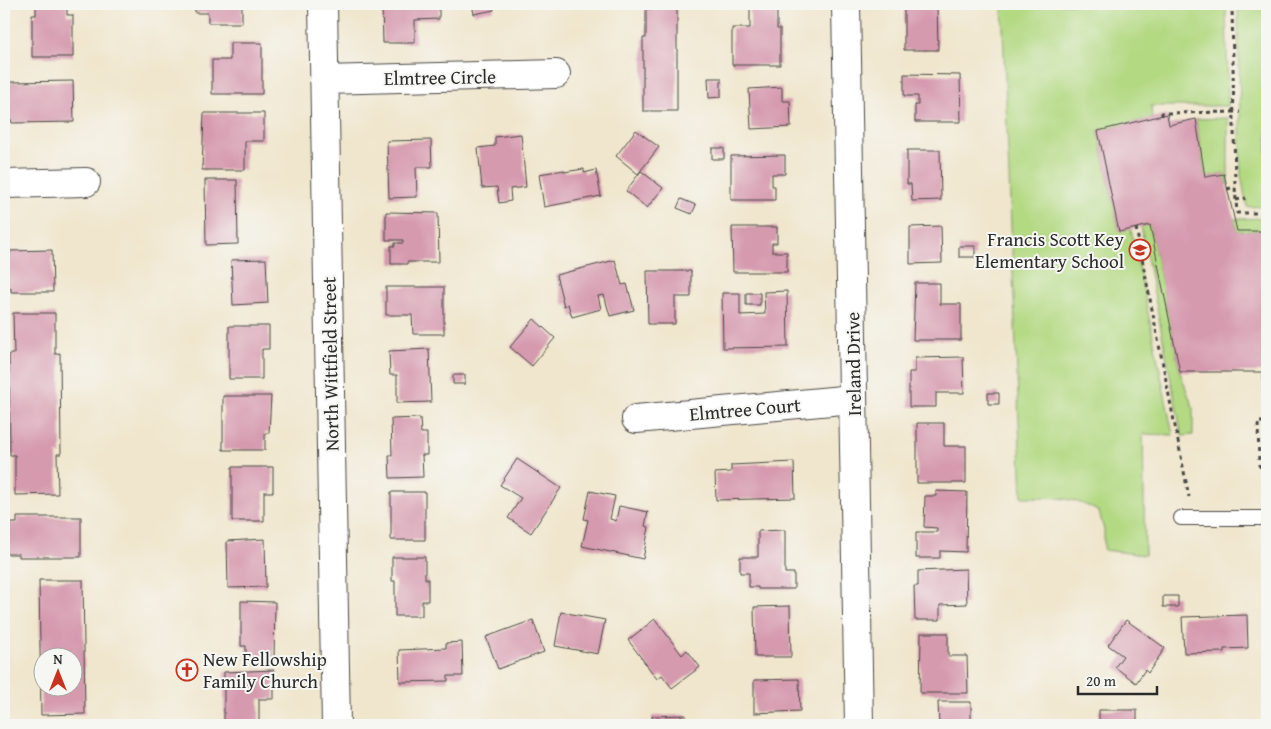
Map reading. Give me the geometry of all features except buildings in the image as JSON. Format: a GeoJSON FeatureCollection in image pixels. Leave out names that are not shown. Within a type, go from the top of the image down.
{"type":"FeatureCollection","features":[{"type":"Feature","properties":{"kind":"street","name":"North Wittfield Street"},"geometry":{"type":"LineString","coordinates":[[323,4],[336,725]]}},
{"type":"Feature","properties":{"kind":"street","name":"Ireland Drive"},"geometry":{"type":"LineString","coordinates":[[846,4],[859,725]]}},
{"type":"Feature","properties":{"kind":"street","name":"Elmtree Circle"},"geometry":{"type":"LineString","coordinates":[[324,80],[556,74]]}},
{"type":"Feature","properties":{"kind":"street"},"geometry":{"type":"LineString","coordinates":[[4,184],[86,182]]}},
{"type":"Feature","properties":{"kind":"street","name":"Elmtree Court"},"geometry":{"type":"LineString","coordinates":[[636,419],[853,398]]}},
{"type":"Feature","properties":{"kind":"lane"},"geometry":{"type":"LineString","coordinates":[[1187,518],[1267,518]]}},
{"type":"Feature","properties":{"kind":"path"},"geometry":{"type":"LineString","coordinates":[[1232,4],[1236,200],[1238,214],[1267,213]]}},
{"type":"Feature","properties":{"kind":"path"},"geometry":{"type":"LineString","coordinates":[[1162,116],[1162,113],[1240,112]]}},
{"type":"Feature","properties":{"kind":"path"},"geometry":{"type":"LineString","coordinates":[[1227,189],[1236,187]]}},
{"type":"Feature","properties":{"kind":"path"},"geometry":{"type":"LineString","coordinates":[[1236,200],[1246,198]]}},
{"type":"Feature","properties":{"kind":"path"},"geometry":{"type":"LineString","coordinates":[[1136,228],[1187,518]]}},
{"type":"Feature","properties":{"kind":"path"},"geometry":{"type":"LineString","coordinates":[[1264,422],[1258,422],[1259,465],[1263,472],[1267,474]]}},
{"type":"Feature","properties":{"kind":"green space"},"geometry":{"type":"Polygon","coordinates":[[[1002,4],[1226,4],[1228,106],[1151,106],[1152,118],[1098,131],[1119,231],[1131,229],[1173,435],[1143,434],[1145,555],[1104,550],[1104,530],[1099,512],[1089,507],[1062,498],[1022,497],[1002,4]]]}},
{"type":"Feature","properties":{"kind":"green space"},"geometry":{"type":"Polygon","coordinates":[[[1238,4],[1267,4],[1267,206],[1247,207],[1241,175],[1238,4]]]}},
{"type":"Feature","properties":{"kind":"green space"},"geometry":{"type":"Polygon","coordinates":[[[1228,118],[1228,184],[1226,184],[1224,174],[1205,177],[1196,119],[1228,118]]]}},
{"type":"Feature","properties":{"kind":"green space"},"geometry":{"type":"Polygon","coordinates":[[[1267,218],[1267,231],[1237,231],[1234,219],[1267,218]]]}},
{"type":"Feature","properties":{"kind":"green space"},"geometry":{"type":"Polygon","coordinates":[[[1150,225],[1180,372],[1193,408],[1193,435],[1182,436],[1141,227],[1150,225]]]}},
{"type":"Feature","properties":{"kind":"place","name":"Francis Scott Key Elementary School"},"geometry":{"type":"Point","coordinates":[1140,250]}},
{"type":"Feature","properties":{"kind":"place","name":"New Fellowship Family Church"},"geometry":{"type":"Point","coordinates":[187,670]}}]}
